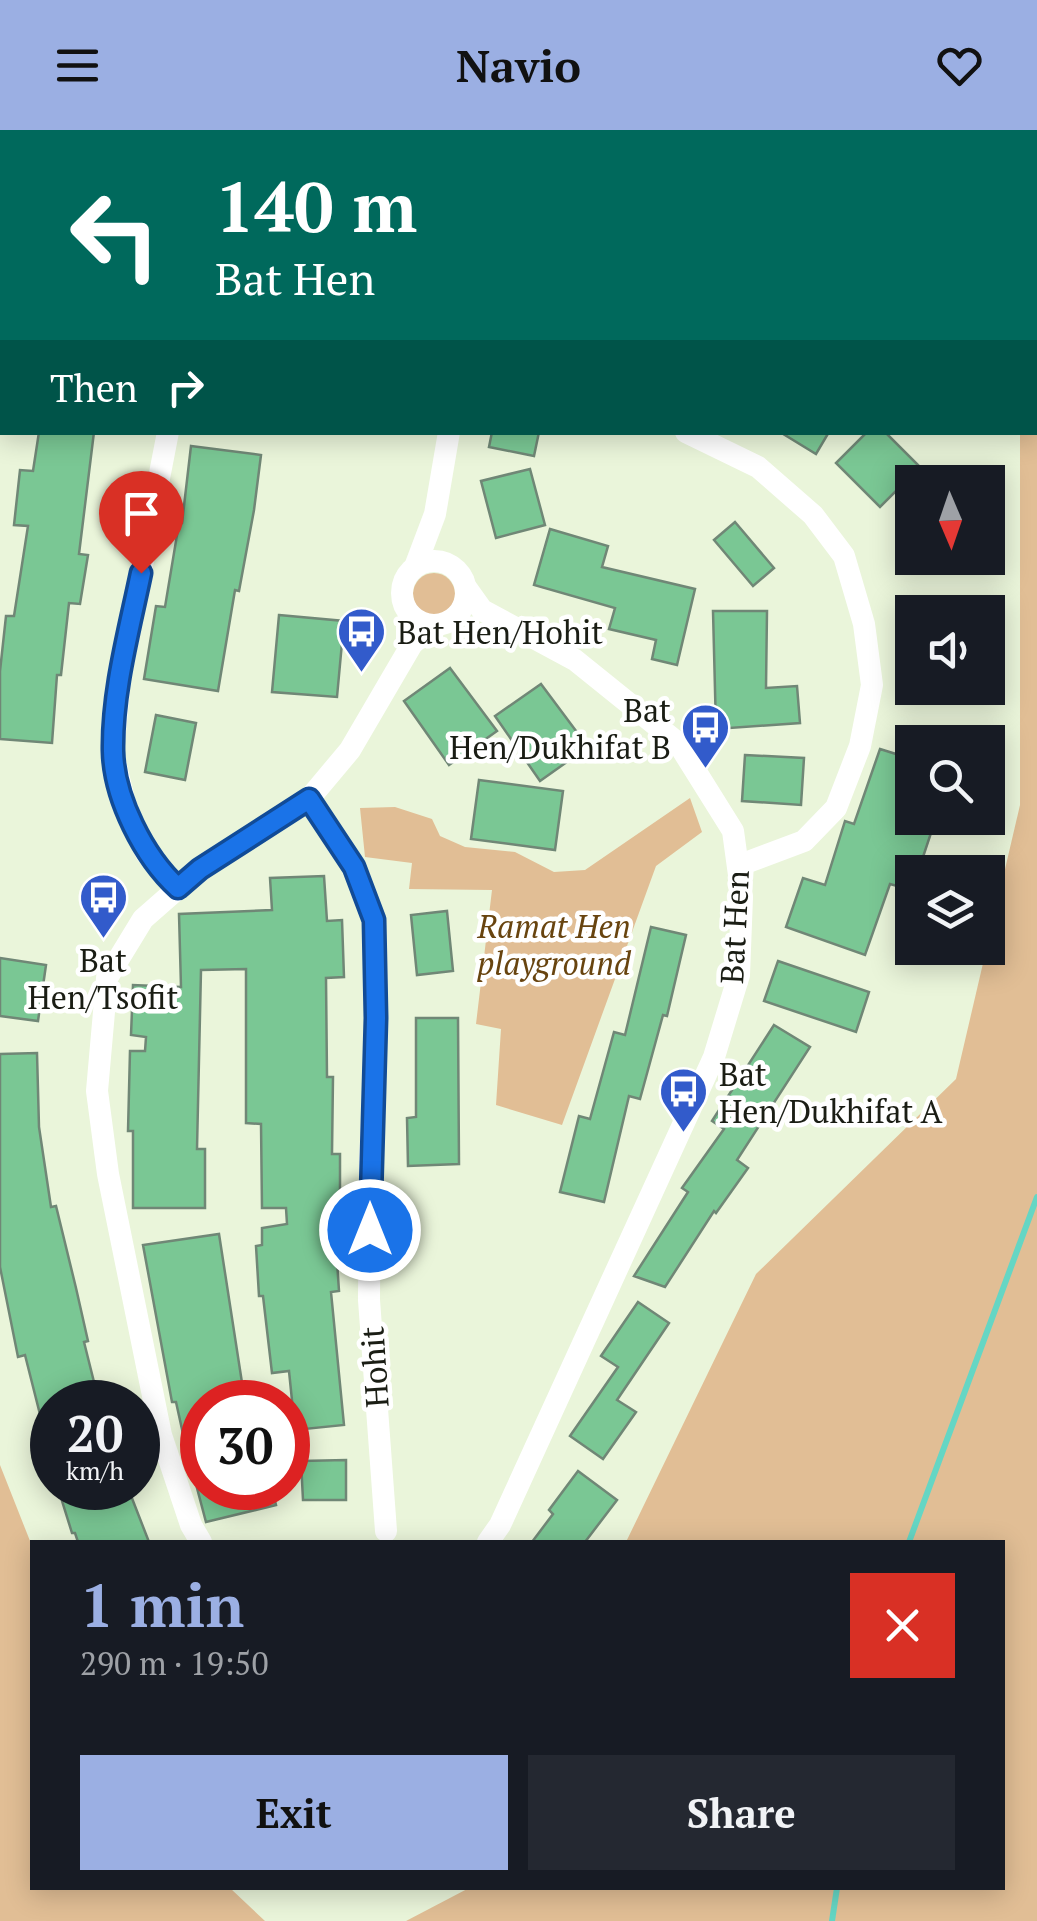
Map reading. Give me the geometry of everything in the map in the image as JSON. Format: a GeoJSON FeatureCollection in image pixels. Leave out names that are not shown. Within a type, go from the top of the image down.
{"type":"FeatureCollection","features":[{"type":"Feature","properties":{"kind":"street"},"geometry":{"type":"LineString","coordinates":[[167,435],[120,678],[113,753],[124,804],[146,854],[178,888]]}},
{"type":"Feature","properties":{"kind":"street"},"geometry":{"type":"LineString","coordinates":[[399,662],[405,608],[402,586],[415,567],[435,514],[448,435]]}},
{"type":"Feature","properties":{"kind":"street"},"geometry":{"type":"LineString","coordinates":[[692,435],[758,466],[812,515],[844,556],[864,624],[872,686],[860,746],[836,808],[804,840],[740,866]]}},
{"type":"Feature","properties":{"kind":"street"},"geometry":{"type":"LineString","coordinates":[[435,514],[447,563]]}},
{"type":"Feature","properties":{"kind":"street"},"geometry":{"type":"LineString","coordinates":[[201,1540],[160,1434],[108,1174],[97,1091],[107,978],[142,919],[200,869],[309,799],[350,750],[412,644],[462,611],[464,578],[447,563],[436,560],[415,567]]}},
{"type":"Feature","properties":{"kind":"street","name":"Bat Hen"},"geometry":{"type":"LineString","coordinates":[[466,589],[490,616],[575,660],[678,743],[733,831],[740,866],[738,975],[714,1057],[500,1525],[489,1540]]}},
{"type":"Feature","properties":{"kind":"street"},"geometry":{"type":"LineString","coordinates":[[405,608],[412,617],[443,622],[490,616]]}},
{"type":"Feature","properties":{"kind":"street","name":"Hohit"},"geometry":{"type":"LineString","coordinates":[[309,799],[354,867],[374,920],[376,1018],[370,1300],[386,1531]]}},
{"type":"Feature","properties":{"kind":"green space"},"geometry":{"type":"Polygon","coordinates":[[[1020,435],[1037,435],[1037,1921],[406,1921],[465,1890],[1005,1890],[1005,1540],[627,1540],[756,1274],[956,1079],[983,965],[1005,965],[1005,869],[1020,805],[1020,435]]]}},
{"type":"Feature","properties":{"kind":"green space"},"geometry":{"type":"Polygon","coordinates":[[[434,573],[449,579],[455,594],[449,609],[434,615],[419,609],[413,594],[419,579],[434,573]]]}},
{"type":"Feature","properties":{"kind":"green space","name":"Ramat Hen playground"},"geometry":{"type":"Polygon","coordinates":[[[690,798],[702,832],[656,866],[562,1125],[496,1105],[501,1029],[476,1024],[492,890],[409,889],[412,863],[365,857],[360,808],[395,807],[432,819],[440,836],[465,847],[515,852],[554,872],[585,870],[690,798]]]}},
{"type":"Feature","properties":{"kind":"green space"},"geometry":{"type":"Polygon","coordinates":[[[0,1465],[30,1541],[30,1890],[232,1890],[265,1921],[0,1921],[0,1465]]]}},
{"type":"Feature","properties":{"kind":"building"},"geometry":{"type":"Polygon","coordinates":[[[39,435],[94,435],[79,554],[88,555],[80,604],[69,603],[61,675],[57,675],[52,743],[0,739],[0,671],[6,616],[14,616],[28,526],[14,525],[20,470],[33,471],[39,435]]]}},
{"type":"Feature","properties":{"kind":"building"},"geometry":{"type":"Polygon","coordinates":[[[491,435],[538,435],[534,456],[489,447],[491,435]]]}},
{"type":"Feature","properties":{"kind":"building"},"geometry":{"type":"Polygon","coordinates":[[[785,435],[827,435],[816,454],[785,435]]]}},
{"type":"Feature","properties":{"kind":"building"},"geometry":{"type":"Polygon","coordinates":[[[864,435],[888,435],[918,465],[895,465],[895,492],[880,507],[836,463],[864,435]]]}},
{"type":"Feature","properties":{"kind":"building"},"geometry":{"type":"Polygon","coordinates":[[[191,446],[261,455],[218,691],[144,679],[156,606],[165,607],[182,523],[191,446]]]}},
{"type":"Feature","properties":{"kind":"building"},"geometry":{"type":"Polygon","coordinates":[[[530,469],[545,525],[496,538],[481,481],[530,469]]]}},
{"type":"Feature","properties":{"kind":"building"},"geometry":{"type":"Polygon","coordinates":[[[735,522],[774,568],[753,586],[714,540],[735,522]]]}},
{"type":"Feature","properties":{"kind":"building"},"geometry":{"type":"Polygon","coordinates":[[[550,529],[608,546],[602,567],[695,589],[677,665],[652,659],[656,640],[609,629],[615,608],[534,585],[550,529]]]}},
{"type":"Feature","properties":{"kind":"building"},"geometry":{"type":"Polygon","coordinates":[[[713,611],[767,611],[766,688],[797,686],[800,723],[716,729],[713,611]]]}},
{"type":"Feature","properties":{"kind":"building"},"geometry":{"type":"Polygon","coordinates":[[[279,615],[344,621],[337,697],[272,692],[279,615]]]}},
{"type":"Feature","properties":{"kind":"building"},"geometry":{"type":"Polygon","coordinates":[[[450,668],[497,731],[449,765],[404,701],[450,668]]]}},
{"type":"Feature","properties":{"kind":"building"},"geometry":{"type":"Polygon","coordinates":[[[541,684],[588,747],[540,781],[495,716],[541,684]]]}},
{"type":"Feature","properties":{"kind":"building"},"geometry":{"type":"Polygon","coordinates":[[[156,715],[196,723],[185,780],[145,772],[156,715]]]}},
{"type":"Feature","properties":{"kind":"building"},"geometry":{"type":"Polygon","coordinates":[[[880,749],[895,754],[895,835],[930,835],[924,855],[895,855],[895,885],[890,884],[865,955],[786,927],[803,878],[825,885],[845,821],[854,824],[880,749]]]}},
{"type":"Feature","properties":{"kind":"building"},"geometry":{"type":"Polygon","coordinates":[[[745,755],[804,758],[801,805],[742,801],[745,755]]]}},
{"type":"Feature","properties":{"kind":"building"},"geometry":{"type":"Polygon","coordinates":[[[479,780],[563,791],[555,850],[471,839],[479,780]]]}},
{"type":"Feature","properties":{"kind":"building"},"geometry":{"type":"Polygon","coordinates":[[[324,876],[327,921],[342,920],[344,977],[326,978],[327,1077],[333,1077],[332,1154],[340,1154],[340,1216],[334,1216],[339,1291],[331,1292],[344,1425],[310,1428],[310,1380],[290,1380],[289,1371],[272,1373],[263,1296],[259,1296],[256,1246],[262,1245],[262,1228],[287,1224],[286,1208],[262,1208],[261,1124],[246,1123],[246,969],[201,970],[197,1149],[205,1149],[205,1208],[133,1208],[133,1131],[128,1131],[130,1051],[145,1051],[146,1037],[131,1035],[133,985],[181,987],[179,914],[272,910],[270,878],[324,876]]]}},
{"type":"Feature","properties":{"kind":"building"},"geometry":{"type":"Polygon","coordinates":[[[447,911],[453,971],[417,975],[411,915],[447,911]]]}},
{"type":"Feature","properties":{"kind":"building"},"geometry":{"type":"Polygon","coordinates":[[[651,927],[686,935],[667,1016],[663,1015],[640,1099],[629,1096],[604,1202],[560,1192],[579,1116],[590,1119],[614,1032],[625,1035],[651,927]]]}},
{"type":"Feature","properties":{"kind":"building"},"geometry":{"type":"Polygon","coordinates":[[[0,958],[46,965],[38,1021],[0,1016],[0,958]]]}},
{"type":"Feature","properties":{"kind":"building"},"geometry":{"type":"Polygon","coordinates":[[[778,961],[869,992],[856,1032],[764,1001],[778,961]]]}},
{"type":"Feature","properties":{"kind":"building"},"geometry":{"type":"Polygon","coordinates":[[[416,1018],[458,1018],[459,1164],[408,1166],[407,1118],[416,1117],[416,1018]]]}},
{"type":"Feature","properties":{"kind":"building"},"geometry":{"type":"Polygon","coordinates":[[[774,1025],[810,1047],[737,1160],[748,1168],[714,1211],[665,1287],[634,1276],[688,1192],[682,1188],[724,1129],[712,1121],[774,1025]]]}},
{"type":"Feature","properties":{"kind":"building"},"geometry":{"type":"Polygon","coordinates":[[[37,1053],[39,1127],[51,1207],[56,1206],[94,1380],[31,1380],[25,1355],[18,1357],[0,1267],[0,1054],[37,1053]]]}},
{"type":"Feature","properties":{"kind":"building"},"geometry":{"type":"Polygon","coordinates":[[[219,1234],[242,1380],[180,1380],[180,1420],[176,1402],[172,1402],[143,1245],[219,1234]]]}},
{"type":"Feature","properties":{"kind":"building"},"geometry":{"type":"Polygon","coordinates":[[[638,1302],[669,1323],[617,1400],[636,1412],[603,1459],[570,1436],[618,1367],[601,1356],[638,1302]]]}},
{"type":"Feature","properties":{"kind":"building"},"geometry":{"type":"Polygon","coordinates":[[[346,1460],[346,1500],[310,1500],[310,1461],[346,1460]]]}},
{"type":"Feature","properties":{"kind":"building"},"geometry":{"type":"Polygon","coordinates":[[[578,1471],[617,1500],[587,1540],[534,1540],[553,1514],[549,1510],[578,1471]]]}},
{"type":"Feature","properties":{"kind":"building"},"geometry":{"type":"Polygon","coordinates":[[[65,1510],[137,1510],[148,1540],[77,1540],[65,1510]]]}},
{"type":"Feature","properties":{"kind":"building"},"geometry":{"type":"Polygon","coordinates":[[[203,1510],[255,1510],[206,1522],[203,1510]]]}},
{"type":"Feature","properties":{"kind":"waterway"},"geometry":{"type":"LineString","coordinates":[[910,1540],[1037,1197]]}},
{"type":"Feature","properties":{"kind":"waterway"},"geometry":{"type":"LineString","coordinates":[[832,1921],[837,1890]]}},
{"type":"Feature","properties":{"kind":"place","name":"Bat Hen/Hohit"},"geometry":{"type":"Point","coordinates":[362,674]}},
{"type":"Feature","properties":{"kind":"place","name":"Bat Hen/Dukhifat B"},"geometry":{"type":"Point","coordinates":[706,770]}},
{"type":"Feature","properties":{"kind":"place","name":"Bat Hen/Tsofit"},"geometry":{"type":"Point","coordinates":[103,940]}},
{"type":"Feature","properties":{"kind":"place","name":"Bat Hen/Dukhifat A"},"geometry":{"type":"Point","coordinates":[684,1134]}},
{"type":"Feature","properties":{"kind":"route"},"geometry":{"type":"LineString","coordinates":[[141,573],[120,678],[113,753],[124,804],[146,854],[178,888],[200,869],[309,799],[354,867],[374,920],[376,1018],[370,1230]]}}]}
